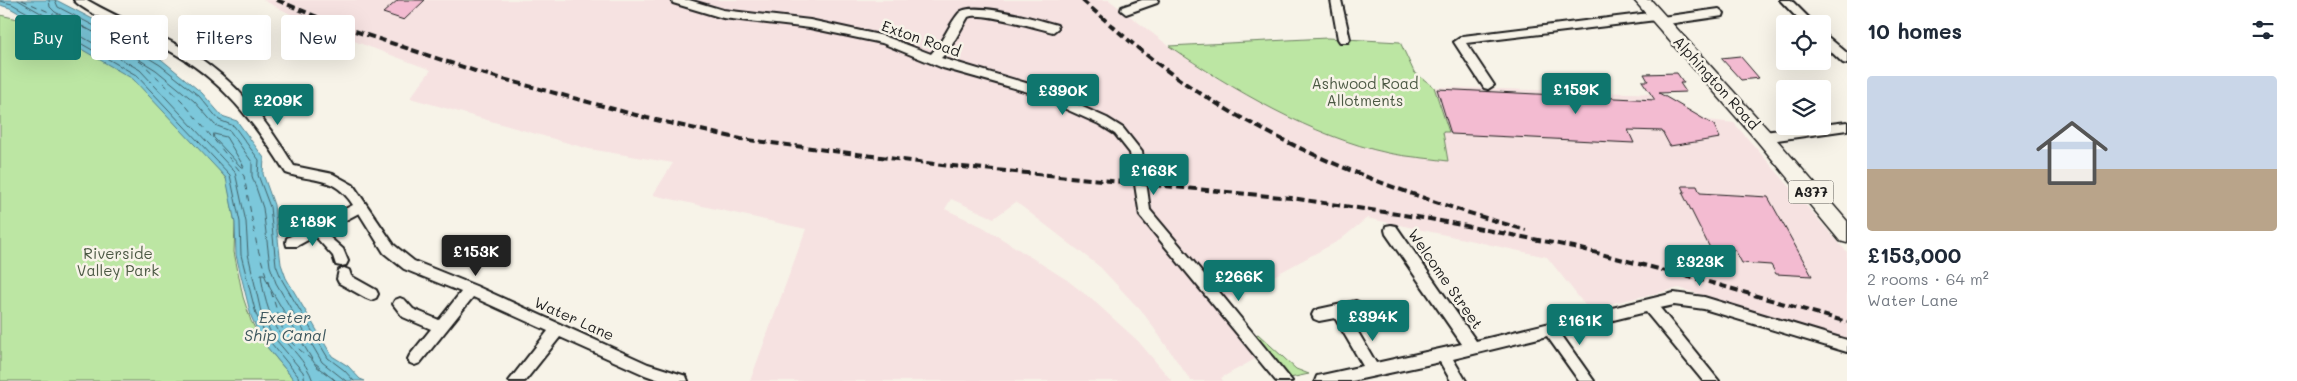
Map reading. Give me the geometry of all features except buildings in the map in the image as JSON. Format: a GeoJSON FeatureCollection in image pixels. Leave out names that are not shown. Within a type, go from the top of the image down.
{"type":"FeatureCollection","features":[{"type":"Feature","properties":{"kind":"highway","name":"Alphington Road"},"geometry":{"type":"LineString","coordinates":[[1642,0],[1764,137],[1847,235]]}},
{"type":"Feature","properties":{"kind":"street","name":"Water Lane"},"geometry":{"type":"LineString","coordinates":[[79,0],[152,37],[205,67],[241,101],[263,128],[290,170],[333,179],[349,188],[389,249],[409,264],[645,369],[681,381]]}},
{"type":"Feature","properties":{"kind":"street","name":"Exton Road"},"geometry":{"type":"LineString","coordinates":[[677,0],[723,14],[784,20],[884,40],[933,59],[1032,89],[1103,121],[1119,131],[1136,152],[1144,212],[1207,286]]}},
{"type":"Feature","properties":{"kind":"street"},"geometry":{"type":"LineString","coordinates":[[1126,10],[1153,0]]}},
{"type":"Feature","properties":{"kind":"street"},"geometry":{"type":"LineString","coordinates":[[1336,0],[1344,39]]}},
{"type":"Feature","properties":{"kind":"street"},"geometry":{"type":"LineString","coordinates":[[1785,0],[1801,15]]}},
{"type":"Feature","properties":{"kind":"street"},"geometry":{"type":"LineString","coordinates":[[933,59],[945,47],[964,14],[970,11],[985,12],[1052,28]]}},
{"type":"Feature","properties":{"kind":"street"},"geometry":{"type":"LineString","coordinates":[[1488,85],[1462,46],[1460,42],[1463,40],[1719,13]]}},
{"type":"Feature","properties":{"kind":"street"},"geometry":{"type":"LineString","coordinates":[[1831,45],[1847,60]]}},
{"type":"Feature","properties":{"kind":"street"},"geometry":{"type":"LineString","coordinates":[[1764,137],[1847,126]]}},
{"type":"Feature","properties":{"kind":"street"},"geometry":{"type":"LineString","coordinates":[[292,242],[360,207]]}},
{"type":"Feature","properties":{"kind":"street"},"geometry":{"type":"LineString","coordinates":[[321,227],[321,237],[338,253],[344,279],[370,294]]}},
{"type":"Feature","properties":{"kind":"street","name":"Welcome Street"},"geometry":{"type":"LineString","coordinates":[[1391,230],[1472,347]]}},
{"type":"Feature","properties":{"kind":"street"},"geometry":{"type":"LineString","coordinates":[[1234,285],[1226,277],[1207,286],[1285,381]]}},
{"type":"Feature","properties":{"kind":"street"},"geometry":{"type":"LineString","coordinates":[[415,359],[471,290]]}},
{"type":"Feature","properties":{"kind":"street"},"geometry":{"type":"LineString","coordinates":[[1322,381],[1360,377],[1373,370],[1442,356],[1548,328],[1674,299],[1692,300],[1847,346]]}},
{"type":"Feature","properties":{"kind":"street"},"geometry":{"type":"LineString","coordinates":[[400,304],[408,313],[441,327]]}},
{"type":"Feature","properties":{"kind":"street"},"geometry":{"type":"LineString","coordinates":[[1649,304],[1712,381]]}},
{"type":"Feature","properties":{"kind":"street"},"geometry":{"type":"LineString","coordinates":[[1319,315],[1356,307]]}},
{"type":"Feature","properties":{"kind":"street"},"geometry":{"type":"LineString","coordinates":[[1338,311],[1373,370]]}},
{"type":"Feature","properties":{"kind":"street"},"geometry":{"type":"LineString","coordinates":[[1548,328],[1587,381]]}},
{"type":"Feature","properties":{"kind":"street"},"geometry":{"type":"LineString","coordinates":[[516,381],[558,329]]}},
{"type":"Feature","properties":{"kind":"street"},"geometry":{"type":"LineString","coordinates":[[1442,356],[1459,381]]}},
{"type":"Feature","properties":{"kind":"shaded area"},"geometry":{"type":"Polygon","coordinates":[[[263,0],[1109,0],[1169,46],[1213,76],[1317,129],[1388,153],[1448,161],[1443,132],[1449,132],[1434,87],[1660,94],[1707,120],[1734,123],[1847,252],[1847,339],[1679,288],[1588,309],[1547,257],[1367,218],[1340,240],[1261,283],[1215,305],[1257,358],[1221,378],[1223,381],[1191,381],[1144,314],[1100,267],[1016,202],[994,218],[951,199],[945,209],[983,227],[1067,280],[1095,302],[1138,341],[1172,381],[750,381],[806,229],[653,195],[673,163],[589,149],[410,98],[431,70],[355,41],[355,15],[292,15],[263,0]],[[1130,161],[1134,192],[1145,193],[1144,164],[1130,161]]]}},
{"type":"Feature","properties":{"kind":"green space","name":"Riverside Valley Park"},"geometry":{"type":"Polygon","coordinates":[[[0,15],[15,18],[15,60],[81,60],[81,47],[91,52],[91,60],[110,60],[128,68],[165,102],[227,180],[235,223],[234,252],[243,297],[251,321],[262,341],[295,381],[0,381],[0,15]]]}},
{"type":"Feature","properties":{"kind":"green space","name":"Ashwood Road Allotments"},"geometry":{"type":"Polygon","coordinates":[[[1327,38],[1400,42],[1414,72],[1434,87],[1449,132],[1443,132],[1448,161],[1388,153],[1331,136],[1246,95],[1169,46],[1327,38]]]}},
{"type":"Feature","properties":{"kind":"green space"},"geometry":{"type":"Polygon","coordinates":[[[1258,334],[1296,369],[1309,374],[1290,378],[1256,335],[1258,334]]]}},
{"type":"Feature","properties":{"kind":"water","name":"Exeter Ship Canal"},"geometry":{"type":"Polygon","coordinates":[[[0,0],[56,0],[91,18],[91,55],[81,49],[81,15],[22,15],[0,5],[0,0]]]}},
{"type":"Feature","properties":{"kind":"water","name":"Exeter Ship Canal"},"geometry":{"type":"Polygon","coordinates":[[[100,60],[162,60],[202,93],[222,116],[237,121],[264,158],[263,174],[274,205],[281,264],[286,278],[332,356],[348,366],[360,379],[365,381],[295,381],[262,341],[251,316],[236,255],[235,223],[226,178],[133,79],[100,60]]]}},
{"type":"Feature","properties":{"kind":"ferry route"},"geometry":{"type":"LineString","coordinates":[[22,0],[96,33],[142,63],[182,101],[244,176],[257,246],[285,337],[336,381]]}},
{"type":"Feature","properties":{"kind":"railway"},"geometry":{"type":"LineString","coordinates":[[277,0],[334,24],[481,73],[647,118],[741,139],[942,165],[1291,198],[1430,219],[1574,247],[1712,283],[1847,322]]}},
{"type":"Feature","properties":{"kind":"railway"},"geometry":{"type":"LineString","coordinates":[[1082,0],[1173,75],[1214,102],[1256,126],[1299,148],[1388,185],[1526,230]]}}]}
